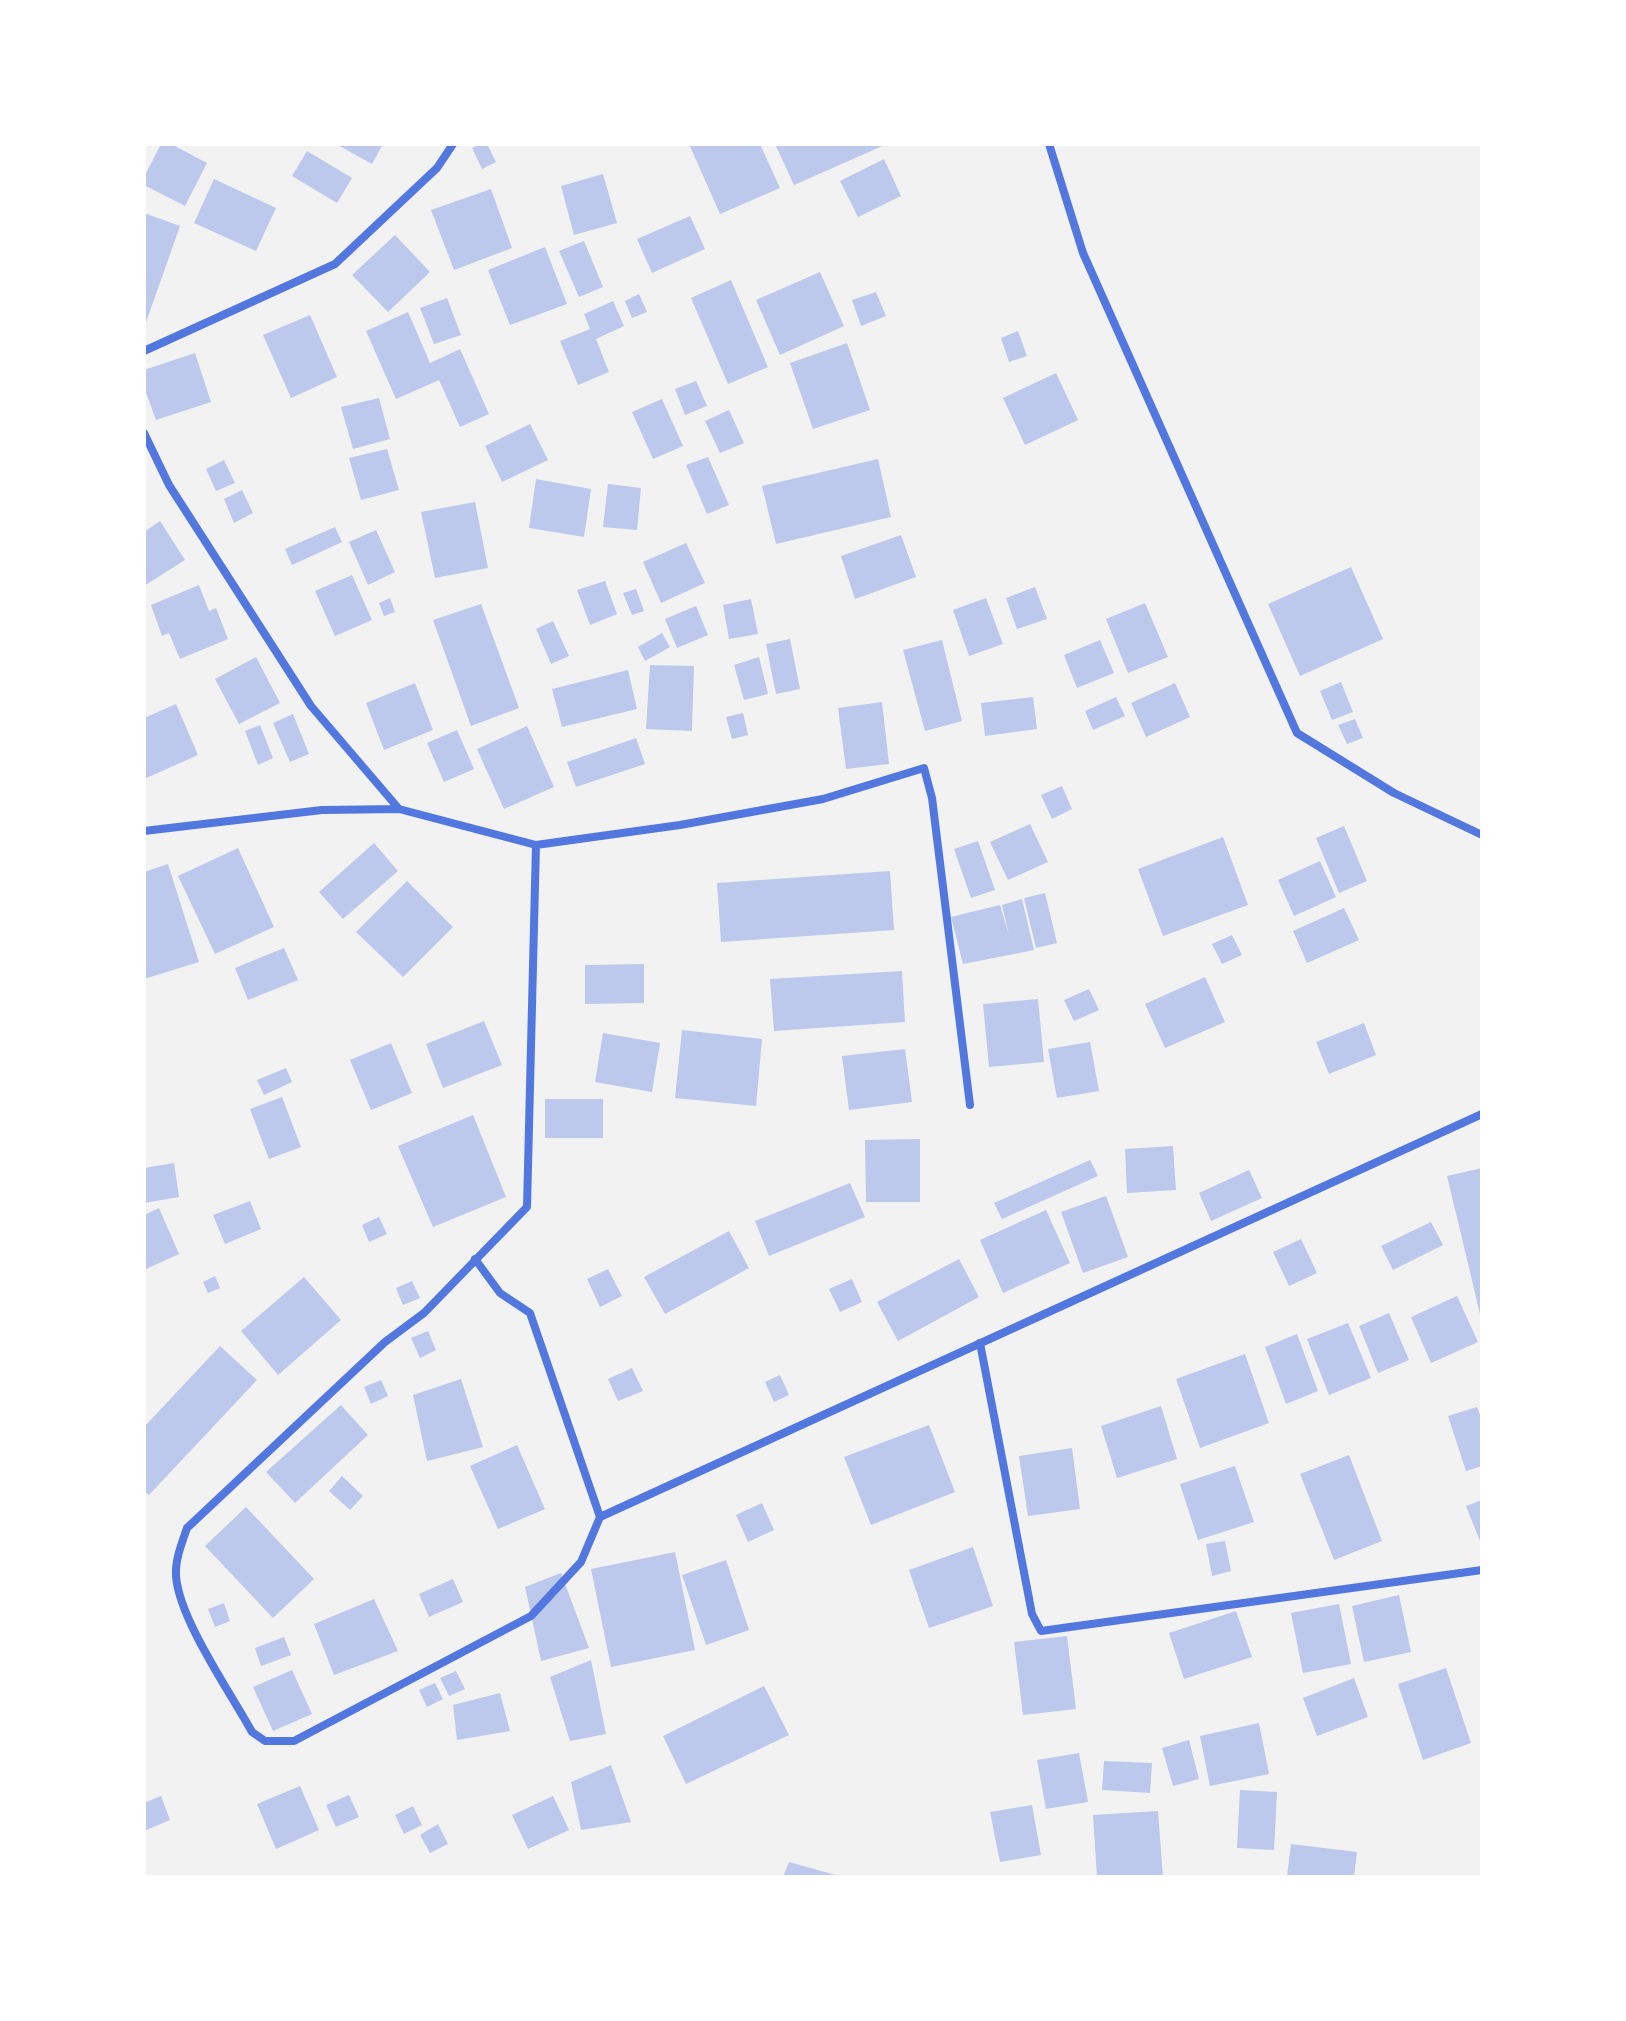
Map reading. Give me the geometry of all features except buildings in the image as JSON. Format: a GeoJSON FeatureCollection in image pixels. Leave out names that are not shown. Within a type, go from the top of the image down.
{"type":"FeatureCollection","features":[{"type":"Feature","properties":{"kind":"street"},"geometry":{"type":"LineString","coordinates":[[144,351],[335,264],[437,168],[453,144]]}},
{"type":"Feature","properties":{"kind":"street"},"geometry":{"type":"LineString","coordinates":[[1049,144],[1083,253],[1297,733],[1394,793],[1482,835]]}},
{"type":"Feature","properties":{"kind":"street"},"geometry":{"type":"LineString","coordinates":[[144,433],[169,485],[311,706],[399,809]]}},
{"type":"Feature","properties":{"kind":"street"},"geometry":{"type":"LineString","coordinates":[[144,831],[322,810],[399,809],[536,845],[680,825],[823,799],[924,768],[932,798],[970,1105]]}},
{"type":"Feature","properties":{"kind":"street"},"geometry":{"type":"LineString","coordinates":[[475,1259],[500,1293],[530,1313],[600,1517],[581,1562],[531,1616],[294,1741],[277,1743],[252,1732],[181,1604],[176,1575],[187,1528],[385,1342],[424,1313],[475,1259],[527,1207],[536,845]]}},
{"type":"Feature","properties":{"kind":"street"},"geometry":{"type":"LineString","coordinates":[[600,1517],[1482,1114]]}},
{"type":"Feature","properties":{"kind":"street"},"geometry":{"type":"LineString","coordinates":[[980,1343],[1032,1614],[1041,1631],[1482,1570]]}}]}
